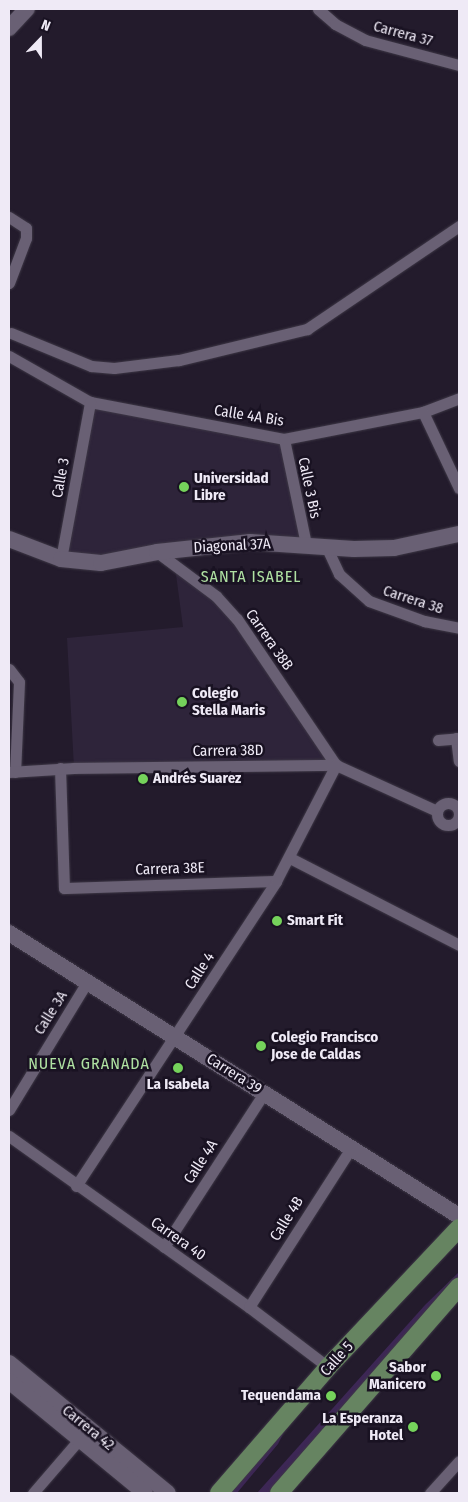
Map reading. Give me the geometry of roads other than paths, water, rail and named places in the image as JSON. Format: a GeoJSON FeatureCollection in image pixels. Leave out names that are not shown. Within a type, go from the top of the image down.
{"type":"FeatureCollection","features":[{"type":"Feature","properties":{"kind":"main road","name":"Calle 5"},"geometry":{"type":"LineString","coordinates":[[219,1493],[328,1367],[459,1228]]}},
{"type":"Feature","properties":{"kind":"main road"},"geometry":{"type":"LineString","coordinates":[[279,1493],[459,1287]]}},
{"type":"Feature","properties":{"kind":"street"},"geometry":{"type":"LineString","coordinates":[[9,28],[27,9]]}},
{"type":"Feature","properties":{"kind":"street","name":"Carrera 37"},"geometry":{"type":"LineString","coordinates":[[318,9],[335,24],[365,40],[459,65]]}},
{"type":"Feature","properties":{"kind":"street"},"geometry":{"type":"LineString","coordinates":[[9,217],[26,228],[26,238],[9,283]]}},
{"type":"Feature","properties":{"kind":"street"},"geometry":{"type":"LineString","coordinates":[[11,333],[92,366],[114,368],[179,360],[307,330],[459,226]]}},
{"type":"Feature","properties":{"kind":"street"},"geometry":{"type":"LineString","coordinates":[[9,356],[90,402]]}},
{"type":"Feature","properties":{"kind":"street","name":"Calle 4A Bis"},"geometry":{"type":"LineString","coordinates":[[90,402],[284,439],[423,412],[459,398]]}},
{"type":"Feature","properties":{"kind":"street","name":"Calle 3"},"geometry":{"type":"LineString","coordinates":[[61,559],[90,402]]}},
{"type":"Feature","properties":{"kind":"street"},"geometry":{"type":"LineString","coordinates":[[423,412],[459,488]]}},
{"type":"Feature","properties":{"kind":"street","name":"Calle 3 Bis"},"geometry":{"type":"LineString","coordinates":[[284,439],[306,544]]}},
{"type":"Feature","properties":{"kind":"street","name":"Diagonal 37A"},"geometry":{"type":"LineString","coordinates":[[9,539],[61,559],[101,563],[157,552],[250,542],[394,548],[459,534]]}},
{"type":"Feature","properties":{"kind":"street","name":"Carrera 38"},"geometry":{"type":"LineString","coordinates":[[326,546],[340,574],[369,601],[414,618],[459,628]]}},
{"type":"Feature","properties":{"kind":"street","name":"Carrera 38B"},"geometry":{"type":"LineString","coordinates":[[157,552],[216,596],[237,619],[336,765]]}},
{"type":"Feature","properties":{"kind":"street"},"geometry":{"type":"LineString","coordinates":[[9,670],[19,682],[12,772]]}},
{"type":"Feature","properties":{"kind":"street"},"geometry":{"type":"LineString","coordinates":[[438,740],[458,738],[459,761]]}},
{"type":"Feature","properties":{"kind":"street","name":"Carrera 38D"},"geometry":{"type":"LineString","coordinates":[[12,772],[60,768],[336,765],[437,811]]}},
{"type":"Feature","properties":{"kind":"street","name":"Calle 4"},"geometry":{"type":"LineString","coordinates":[[76,1186],[276,881],[290,858],[336,765]]}},
{"type":"Feature","properties":{"kind":"street","name":"Carrera 38E"},"geometry":{"type":"LineString","coordinates":[[60,768],[64,888],[276,881]]}},
{"type":"Feature","properties":{"kind":"street"},"geometry":{"type":"LineString","coordinates":[[444,803],[458,805],[458,821],[445,824],[439,820],[437,811],[444,803]]}},
{"type":"Feature","properties":{"kind":"street"},"geometry":{"type":"LineString","coordinates":[[290,858],[459,945]]}},
{"type":"Feature","properties":{"kind":"street","name":"Carrera 39"},"geometry":{"type":"LineString","coordinates":[[9,933],[459,1216]]}},
{"type":"Feature","properties":{"kind":"street","name":"Calle 3A"},"geometry":{"type":"LineString","coordinates":[[9,1110],[87,982]]}},
{"type":"Feature","properties":{"kind":"street","name":"Calle 4A"},"geometry":{"type":"LineString","coordinates":[[164,1247],[264,1093]]}},
{"type":"Feature","properties":{"kind":"street","name":"Carrera 40"},"geometry":{"type":"LineString","coordinates":[[9,1136],[76,1186],[249,1307],[328,1367]]}},
{"type":"Feature","properties":{"kind":"street","name":"Calle 4B"},"geometry":{"type":"LineString","coordinates":[[249,1307],[351,1148]]}},
{"type":"Feature","properties":{"kind":"street","name":"Carrera 42"},"geometry":{"type":"LineString","coordinates":[[9,1363],[145,1493]]}},
{"type":"Feature","properties":{"kind":"street","name":"Carrera 42"},"geometry":{"type":"LineString","coordinates":[[9,1381],[168,1493]]}},
{"type":"Feature","properties":{"kind":"street"},"geometry":{"type":"LineString","coordinates":[[33,1493],[84,1434]]}},
{"type":"Feature","properties":{"kind":"street"},"geometry":{"type":"LineString","coordinates":[[430,1493],[459,1461]]}},
{"type":"Feature","properties":{"kind":"place","name":"Universidad Libre"},"geometry":{"type":"Point","coordinates":[184,487]}},
{"type":"Feature","properties":{"kind":"place","name":"Colegio Stella Maris"},"geometry":{"type":"Point","coordinates":[182,702]}},
{"type":"Feature","properties":{"kind":"place","name":"Andrés Suarez"},"geometry":{"type":"Point","coordinates":[143,779]}},
{"type":"Feature","properties":{"kind":"place","name":"Smart Fit"},"geometry":{"type":"Point","coordinates":[277,921]}},
{"type":"Feature","properties":{"kind":"place","name":"Colegio Francisco Jose de Caldas"},"geometry":{"type":"Point","coordinates":[261,1046]}},
{"type":"Feature","properties":{"kind":"place","name":"La Isabela"},"geometry":{"type":"Point","coordinates":[178,1068]}},
{"type":"Feature","properties":{"kind":"place","name":"Sabor Manicero"},"geometry":{"type":"Point","coordinates":[436,1376]}},
{"type":"Feature","properties":{"kind":"place","name":"Tequendama"},"geometry":{"type":"Point","coordinates":[331,1396]}},
{"type":"Feature","properties":{"kind":"place","name":"La Esperanza Hotel"},"geometry":{"type":"Point","coordinates":[413,1427]}},
{"type":"Feature","properties":{"kind":"district","name":"SANTA ISABEL"},"geometry":{"type":"Point","coordinates":[251,577]}},
{"type":"Feature","properties":{"kind":"district","name":"NUEVA GRANADA"},"geometry":{"type":"Point","coordinates":[89,1064]}}]}
